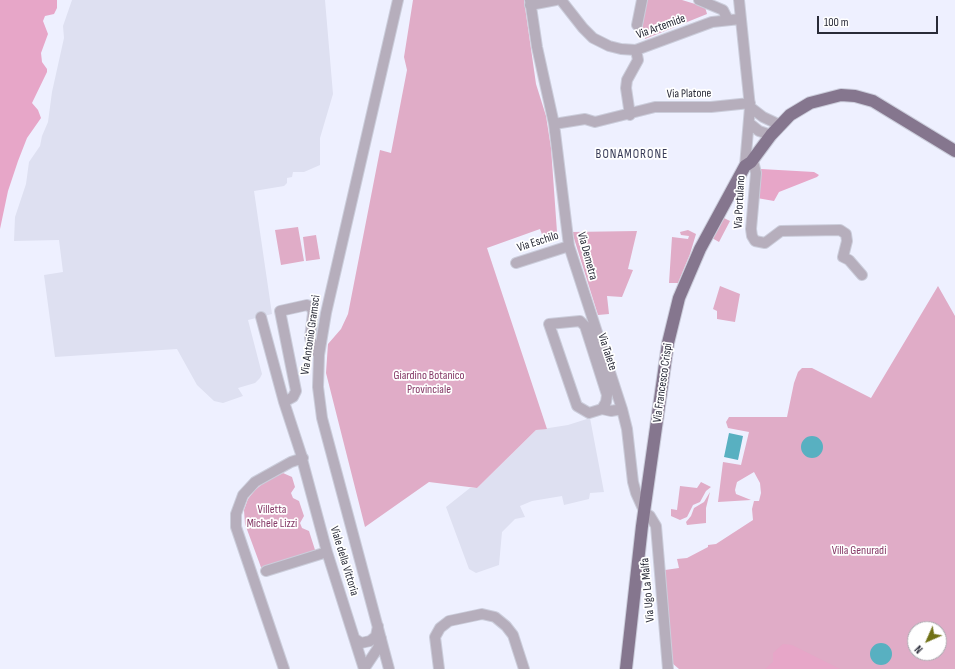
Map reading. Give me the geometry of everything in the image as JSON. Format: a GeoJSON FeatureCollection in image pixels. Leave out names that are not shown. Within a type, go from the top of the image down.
{"type":"FeatureCollection","features":[{"type":"Feature","properties":{"kind":"main road","name":"Via Francesco Crispi"},"geometry":{"type":"LineString","coordinates":[[626,669],[668,343],[679,298],[708,232],[748,164],[780,125],[799,109],[816,100],[841,95],[856,96],[873,101],[955,151]]}},
{"type":"Feature","properties":{"kind":"street","name":"Via Antonio Gramsci"},"geometry":{"type":"LineString","coordinates":[[389,668],[322,418],[318,387],[319,355],[328,301],[398,0]]}},
{"type":"Feature","properties":{"kind":"street"},"geometry":{"type":"LineString","coordinates":[[530,2],[556,0]]}},
{"type":"Feature","properties":{"kind":"street","name":"Via Artemide"},"geometry":{"type":"LineString","coordinates":[[561,0],[593,38],[609,46],[636,50],[712,22],[740,18]]}},
{"type":"Feature","properties":{"kind":"street"},"geometry":{"type":"LineString","coordinates":[[637,25],[642,0]]}},
{"type":"Feature","properties":{"kind":"street"},"geometry":{"type":"LineString","coordinates":[[700,0],[723,10],[728,20]]}},
{"type":"Feature","properties":{"kind":"street"},"geometry":{"type":"LineString","coordinates":[[739,0],[750,105],[748,164]]}},
{"type":"Feature","properties":{"kind":"street","name":"Via Demetra"},"geometry":{"type":"LineString","coordinates":[[530,2],[537,47],[554,124],[568,246],[622,409],[627,429],[633,482],[645,513]]}},
{"type":"Feature","properties":{"kind":"street"},"geometry":{"type":"LineString","coordinates":[[630,115],[626,88],[627,80],[638,60],[636,50]]}},
{"type":"Feature","properties":{"kind":"street"},"geometry":{"type":"LineString","coordinates":[[750,105],[763,117],[780,125]]}},
{"type":"Feature","properties":{"kind":"street","name":"Via Platone"},"geometry":{"type":"LineString","coordinates":[[554,124],[585,119],[594,122],[630,115],[655,107],[750,105]]}},
{"type":"Feature","properties":{"kind":"street"},"geometry":{"type":"LineString","coordinates":[[749,123],[759,131],[771,135]]}},
{"type":"Feature","properties":{"kind":"street","name":"Via Portulano"},"geometry":{"type":"LineString","coordinates":[[748,164],[754,165],[756,173],[751,228],[752,236],[755,241],[765,243],[781,232],[840,230],[846,234],[847,241],[844,258],[850,260],[862,275]]}},
{"type":"Feature","properties":{"kind":"street","name":"Via Eschilo"},"geometry":{"type":"LineString","coordinates":[[516,263],[568,246]]}},
{"type":"Feature","properties":{"kind":"street"},"geometry":{"type":"LineString","coordinates":[[284,402],[293,397],[296,391],[280,311],[307,305],[311,306],[313,313],[310,338],[313,347],[319,355]]}},
{"type":"Feature","properties":{"kind":"street","name":"Viale della Vittoria"},"geometry":{"type":"LineString","coordinates":[[261,317],[327,552],[364,669]]}},
{"type":"Feature","properties":{"kind":"street","name":"Via Talete"},"geometry":{"type":"LineString","coordinates":[[580,321],[585,326],[607,395],[606,402],[602,409],[589,413],[577,406],[549,324],[580,321]]}},
{"type":"Feature","properties":{"kind":"street"},"geometry":{"type":"LineString","coordinates":[[602,409],[611,411],[622,409]]}},
{"type":"Feature","properties":{"kind":"street"},"geometry":{"type":"LineString","coordinates":[[284,669],[236,527],[236,514],[243,495],[255,482],[301,458]]}},
{"type":"Feature","properties":{"kind":"street","name":"Via Ugo La Malfa"},"geometry":{"type":"LineString","coordinates":[[645,513],[650,516],[656,526],[668,669]]}},
{"type":"Feature","properties":{"kind":"street"},"geometry":{"type":"LineString","coordinates":[[266,571],[327,552]]}},
{"type":"Feature","properties":{"kind":"street"},"geometry":{"type":"LineString","coordinates":[[439,669],[435,637],[440,628],[450,621],[482,614],[495,617],[506,626],[513,635],[524,669]]}},
{"type":"Feature","properties":{"kind":"street"},"geometry":{"type":"LineString","coordinates":[[355,639],[361,643],[370,641],[380,631]]}},
{"type":"Feature","properties":{"kind":"street"},"geometry":{"type":"LineString","coordinates":[[364,669],[378,648],[380,631]]}},
{"type":"Feature","properties":{"kind":"shaded area"},"geometry":{"type":"Polygon","coordinates":[[[0,0],[57,0],[57,8],[54,14],[45,16],[43,21],[48,34],[41,53],[42,62],[47,69],[47,72],[32,103],[38,110],[41,118],[27,138],[18,161],[8,191],[0,229],[0,0]]]}},
{"type":"Feature","properties":{"kind":"shaded area"},"geometry":{"type":"Polygon","coordinates":[[[72,0],[325,0],[333,94],[320,138],[320,165],[304,172],[293,172],[292,177],[287,178],[287,183],[284,186],[254,191],[272,314],[248,320],[262,374],[255,383],[238,388],[243,396],[223,403],[214,401],[197,385],[177,349],[55,357],[44,275],[63,272],[59,240],[14,241],[15,217],[26,184],[29,162],[40,146],[42,136],[48,122],[52,92],[64,38],[63,26],[72,0]]]}},
{"type":"Feature","properties":{"kind":"shaded area"},"geometry":{"type":"Polygon","coordinates":[[[761,169],[814,172],[819,175],[779,192],[774,201],[757,198],[759,171],[761,169]]]}},
{"type":"Feature","properties":{"kind":"shaded area"},"geometry":{"type":"Polygon","coordinates":[[[590,418],[604,492],[590,493],[589,499],[564,505],[562,496],[532,501],[520,506],[525,517],[515,519],[502,532],[499,565],[476,573],[469,569],[446,507],[470,488],[477,488],[536,430],[568,425],[590,418]]]}},
{"type":"Feature","properties":{"kind":"shaded area"},"geometry":{"type":"Polygon","coordinates":[[[783,644],[792,645],[840,669],[765,669],[773,662],[773,653],[783,644]]]}},
{"type":"Feature","properties":{"kind":"green space","name":"Giardino Botanico Provinciale"},"geometry":{"type":"Polygon","coordinates":[[[413,0],[524,0],[536,84],[546,116],[551,148],[557,232],[543,237],[540,229],[487,248],[547,429],[536,430],[477,488],[429,482],[365,527],[326,373],[328,344],[341,329],[348,314],[380,150],[391,153],[407,70],[404,57],[413,0]]]}},
{"type":"Feature","properties":{"kind":"green space"},"geometry":{"type":"Polygon","coordinates":[[[647,0],[682,0],[705,7],[707,14],[645,39],[642,29],[647,0]]]}},
{"type":"Feature","properties":{"kind":"green space"},"geometry":{"type":"Polygon","coordinates":[[[724,218],[730,221],[719,242],[712,238],[724,218]]]}},
{"type":"Feature","properties":{"kind":"green space"},"geometry":{"type":"Polygon","coordinates":[[[298,227],[304,261],[281,265],[275,230],[298,227]]]}},
{"type":"Feature","properties":{"kind":"green space"},"geometry":{"type":"Polygon","coordinates":[[[688,230],[696,234],[690,254],[678,283],[669,283],[672,237],[688,239],[689,236],[681,235],[680,232],[688,230]]]}},
{"type":"Feature","properties":{"kind":"green space"},"geometry":{"type":"Polygon","coordinates":[[[637,231],[628,269],[633,270],[622,297],[607,296],[609,314],[598,315],[572,232],[637,231]]]}},
{"type":"Feature","properties":{"kind":"green space"},"geometry":{"type":"Polygon","coordinates":[[[316,235],[320,259],[306,261],[303,237],[316,235]]]}},
{"type":"Feature","properties":{"kind":"green space"},"geometry":{"type":"Polygon","coordinates":[[[720,286],[740,294],[735,322],[717,319],[717,311],[713,309],[720,286]]]}},
{"type":"Feature","properties":{"kind":"green space","name":"Villa Genuradi"},"geometry":{"type":"Polygon","coordinates":[[[938,286],[955,316],[955,669],[679,669],[672,663],[665,570],[679,568],[677,559],[687,558],[708,547],[708,545],[716,544],[753,520],[752,509],[754,501],[759,501],[761,493],[760,483],[754,472],[737,482],[735,490],[736,494],[751,500],[718,502],[723,462],[741,465],[749,432],[728,428],[726,422],[729,417],[787,417],[794,383],[798,372],[802,368],[812,368],[871,398],[938,286]]]}},
{"type":"Feature","properties":{"kind":"green space","name":"Villetta Michele Lizzi"},"geometry":{"type":"Polygon","coordinates":[[[283,473],[292,477],[295,487],[291,493],[293,498],[299,501],[304,516],[300,523],[302,528],[309,531],[316,553],[262,570],[245,524],[244,510],[248,499],[255,490],[266,481],[283,473]]]}},
{"type":"Feature","properties":{"kind":"green space"},"geometry":{"type":"Polygon","coordinates":[[[701,482],[711,487],[706,491],[700,502],[693,505],[687,517],[680,520],[671,516],[671,509],[677,510],[680,486],[697,488],[701,482]]]}},
{"type":"Feature","properties":{"kind":"green space"},"geometry":{"type":"Polygon","coordinates":[[[710,492],[706,508],[706,523],[687,525],[686,522],[691,516],[694,508],[704,502],[710,492]]]}},
{"type":"Feature","properties":{"kind":"water"},"geometry":{"type":"Polygon","coordinates":[[[729,433],[743,436],[738,460],[724,457],[729,433]]]}},
{"type":"Feature","properties":{"kind":"water"},"geometry":{"type":"Polygon","coordinates":[[[812,436],[820,439],[823,447],[820,455],[812,458],[804,455],[801,447],[804,439],[812,436]]]}},
{"type":"Feature","properties":{"kind":"water"},"geometry":{"type":"Polygon","coordinates":[[[881,643],[889,646],[892,654],[889,662],[881,665],[873,662],[870,654],[873,646],[881,643]]]}},
{"type":"Feature","properties":{"kind":"district","name":"BONAMORONE"},"geometry":{"type":"Point","coordinates":[632,155]}}]}
